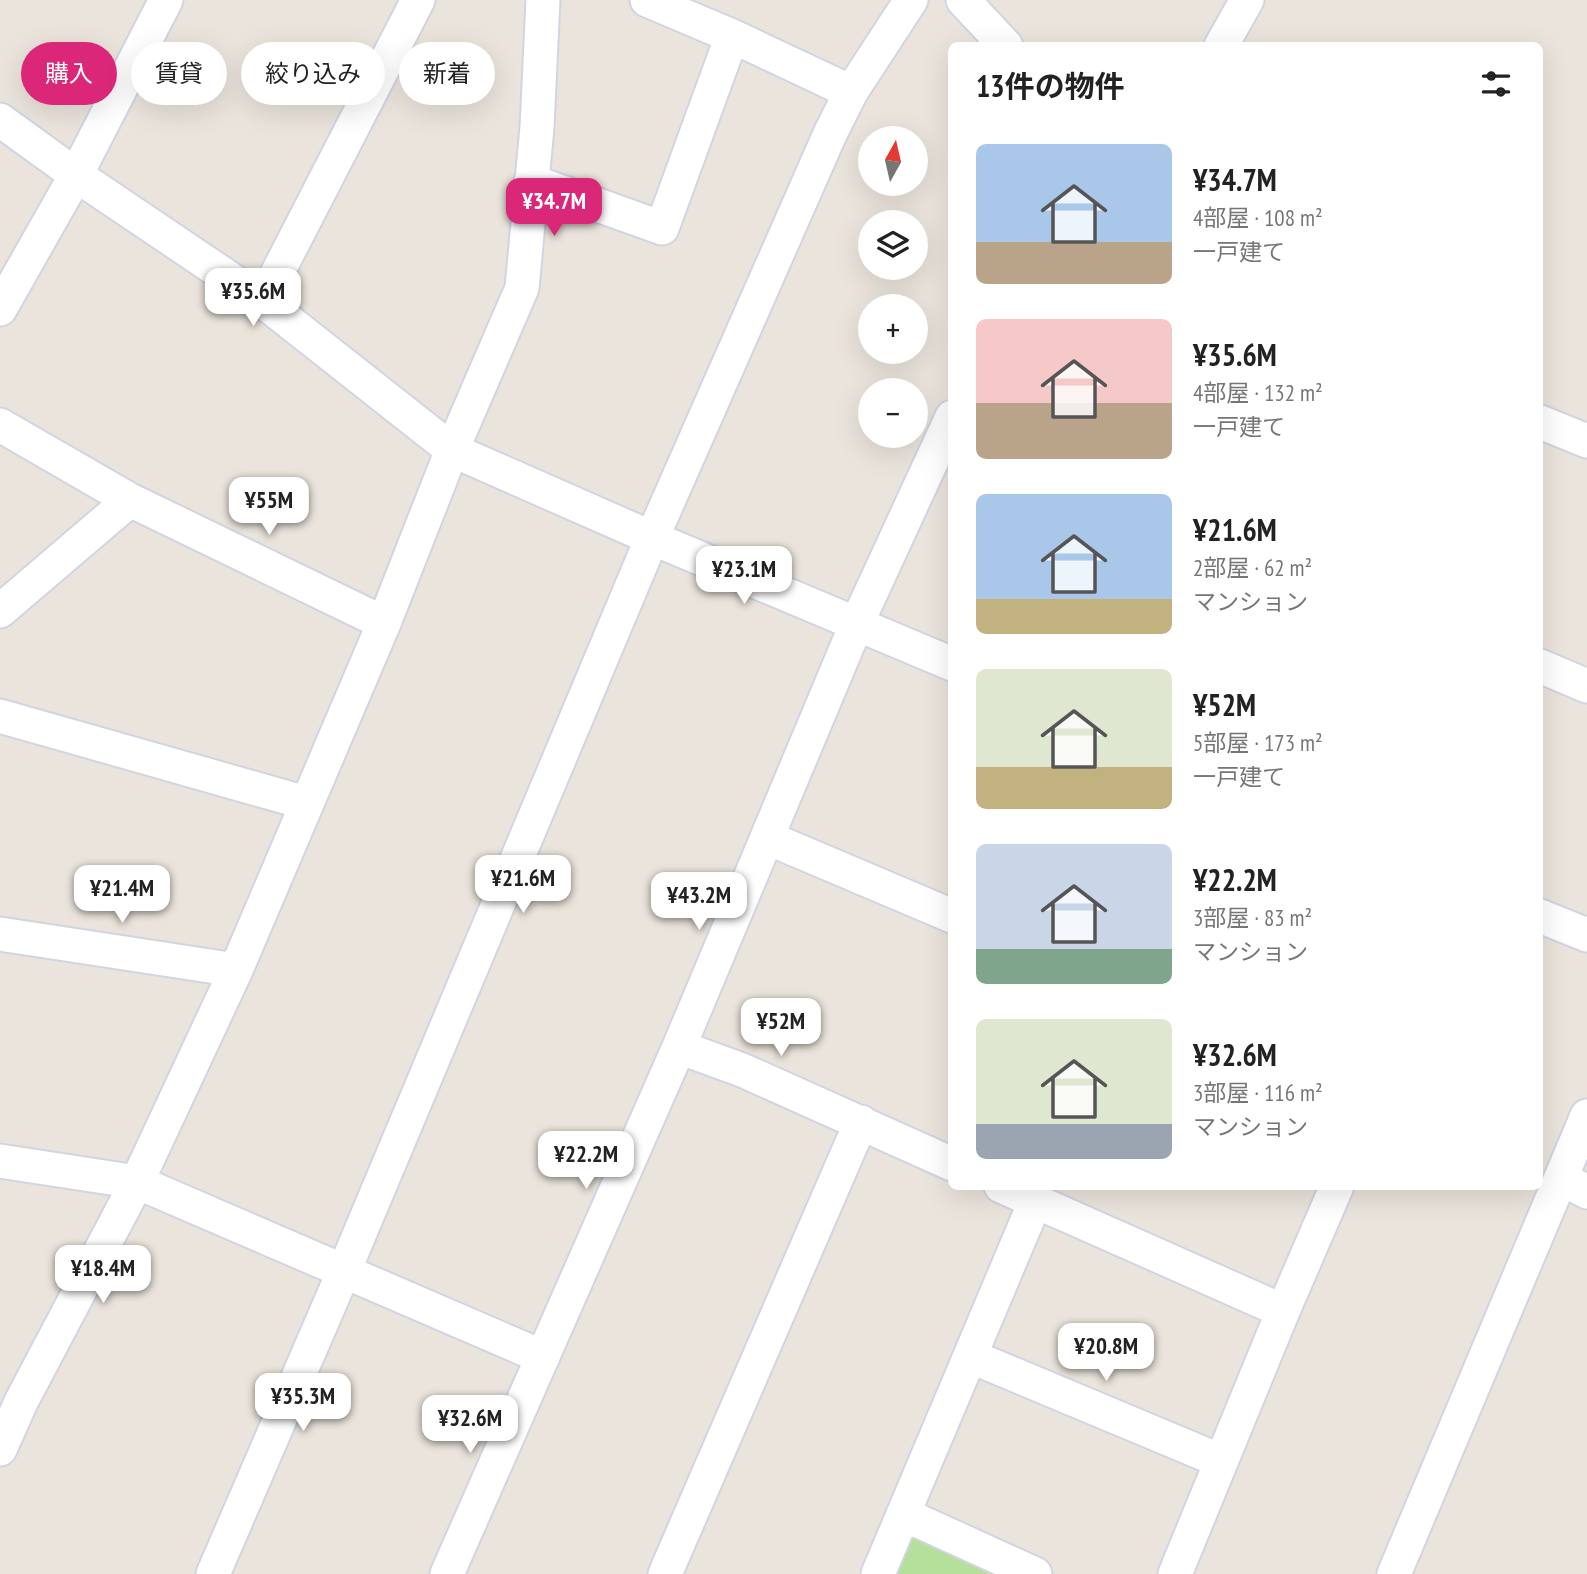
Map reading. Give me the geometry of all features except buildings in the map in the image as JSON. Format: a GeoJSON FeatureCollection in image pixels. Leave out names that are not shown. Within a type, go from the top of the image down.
{"type":"FeatureCollection","features":[{"type":"Feature","properties":{"kind":"street"},"geometry":{"type":"LineString","coordinates":[[0,309],[76,175],[166,0]]}},
{"type":"Feature","properties":{"kind":"street"},"geometry":{"type":"LineString","coordinates":[[263,301],[418,0]]}},
{"type":"Feature","properties":{"kind":"street"},"geometry":{"type":"LineString","coordinates":[[0,1449],[10,1400],[137,1182],[236,970],[384,623],[452,450],[523,288],[537,127],[543,0]]}},
{"type":"Feature","properties":{"kind":"street"},"geometry":{"type":"LineString","coordinates":[[648,0],[851,92]]}},
{"type":"Feature","properties":{"kind":"street"},"geometry":{"type":"LineString","coordinates":[[213,1574],[344,1271],[652,538],[830,134],[851,92],[911,0]]}},
{"type":"Feature","properties":{"kind":"street"},"geometry":{"type":"LineString","coordinates":[[963,0],[1002,42]]}},
{"type":"Feature","properties":{"kind":"street"},"geometry":{"type":"LineString","coordinates":[[1224,42],[1247,0]]}},
{"type":"Feature","properties":{"kind":"street"},"geometry":{"type":"LineString","coordinates":[[531,181],[662,228],[732,36]]}},
{"type":"Feature","properties":{"kind":"street"},"geometry":{"type":"LineString","coordinates":[[0,120],[76,175],[263,301],[452,450],[652,538],[948,662]]}},
{"type":"Feature","properties":{"kind":"street"},"geometry":{"type":"LineString","coordinates":[[1543,423],[1587,442]]}},
{"type":"Feature","properties":{"kind":"street"},"geometry":{"type":"LineString","coordinates":[[0,425],[130,500],[384,623]]}},
{"type":"Feature","properties":{"kind":"street"},"geometry":{"type":"LineString","coordinates":[[447,1574],[679,1047],[857,623],[948,426]]}},
{"type":"Feature","properties":{"kind":"street"},"geometry":{"type":"LineString","coordinates":[[0,611],[130,500]]}},
{"type":"Feature","properties":{"kind":"street"},"geometry":{"type":"LineString","coordinates":[[1543,667],[1587,686]]}},
{"type":"Feature","properties":{"kind":"street"},"geometry":{"type":"LineString","coordinates":[[0,716],[306,803]]}},
{"type":"Feature","properties":{"kind":"street"},"geometry":{"type":"LineString","coordinates":[[768,838],[948,914]]}},
{"type":"Feature","properties":{"kind":"street"},"geometry":{"type":"LineString","coordinates":[[1543,917],[1587,935]]}},
{"type":"Feature","properties":{"kind":"street"},"geometry":{"type":"LineString","coordinates":[[0,934],[236,970]]}},
{"type":"Feature","properties":{"kind":"street"},"geometry":{"type":"LineString","coordinates":[[679,1047],[741,1070],[948,1162]]}},
{"type":"Feature","properties":{"kind":"street"},"geometry":{"type":"LineString","coordinates":[[1394,1574],[1574,1185],[1587,1116]]}},
{"type":"Feature","properties":{"kind":"street"},"geometry":{"type":"LineString","coordinates":[[665,1574],[861,1122]]}},
{"type":"Feature","properties":{"kind":"street"},"geometry":{"type":"LineString","coordinates":[[0,1161],[137,1182],[543,1357]]}},
{"type":"Feature","properties":{"kind":"street"},"geometry":{"type":"LineString","coordinates":[[1010,1190],[1283,1311]]}},
{"type":"Feature","properties":{"kind":"street"},"geometry":{"type":"LineString","coordinates":[[1175,1574],[1335,1190]]}},
{"type":"Feature","properties":{"kind":"street"},"geometry":{"type":"LineString","coordinates":[[878,1574],[1035,1202]]}},
{"type":"Feature","properties":{"kind":"street"},"geometry":{"type":"LineString","coordinates":[[970,1356],[1221,1461]]}},
{"type":"Feature","properties":{"kind":"street"},"geometry":{"type":"LineString","coordinates":[[903,1514],[1035,1574]]}},
{"type":"Feature","properties":{"kind":"green space"},"geometry":{"type":"Polygon","coordinates":[[[903,1514],[1035,1574],[878,1574],[903,1514]]]}}]}
